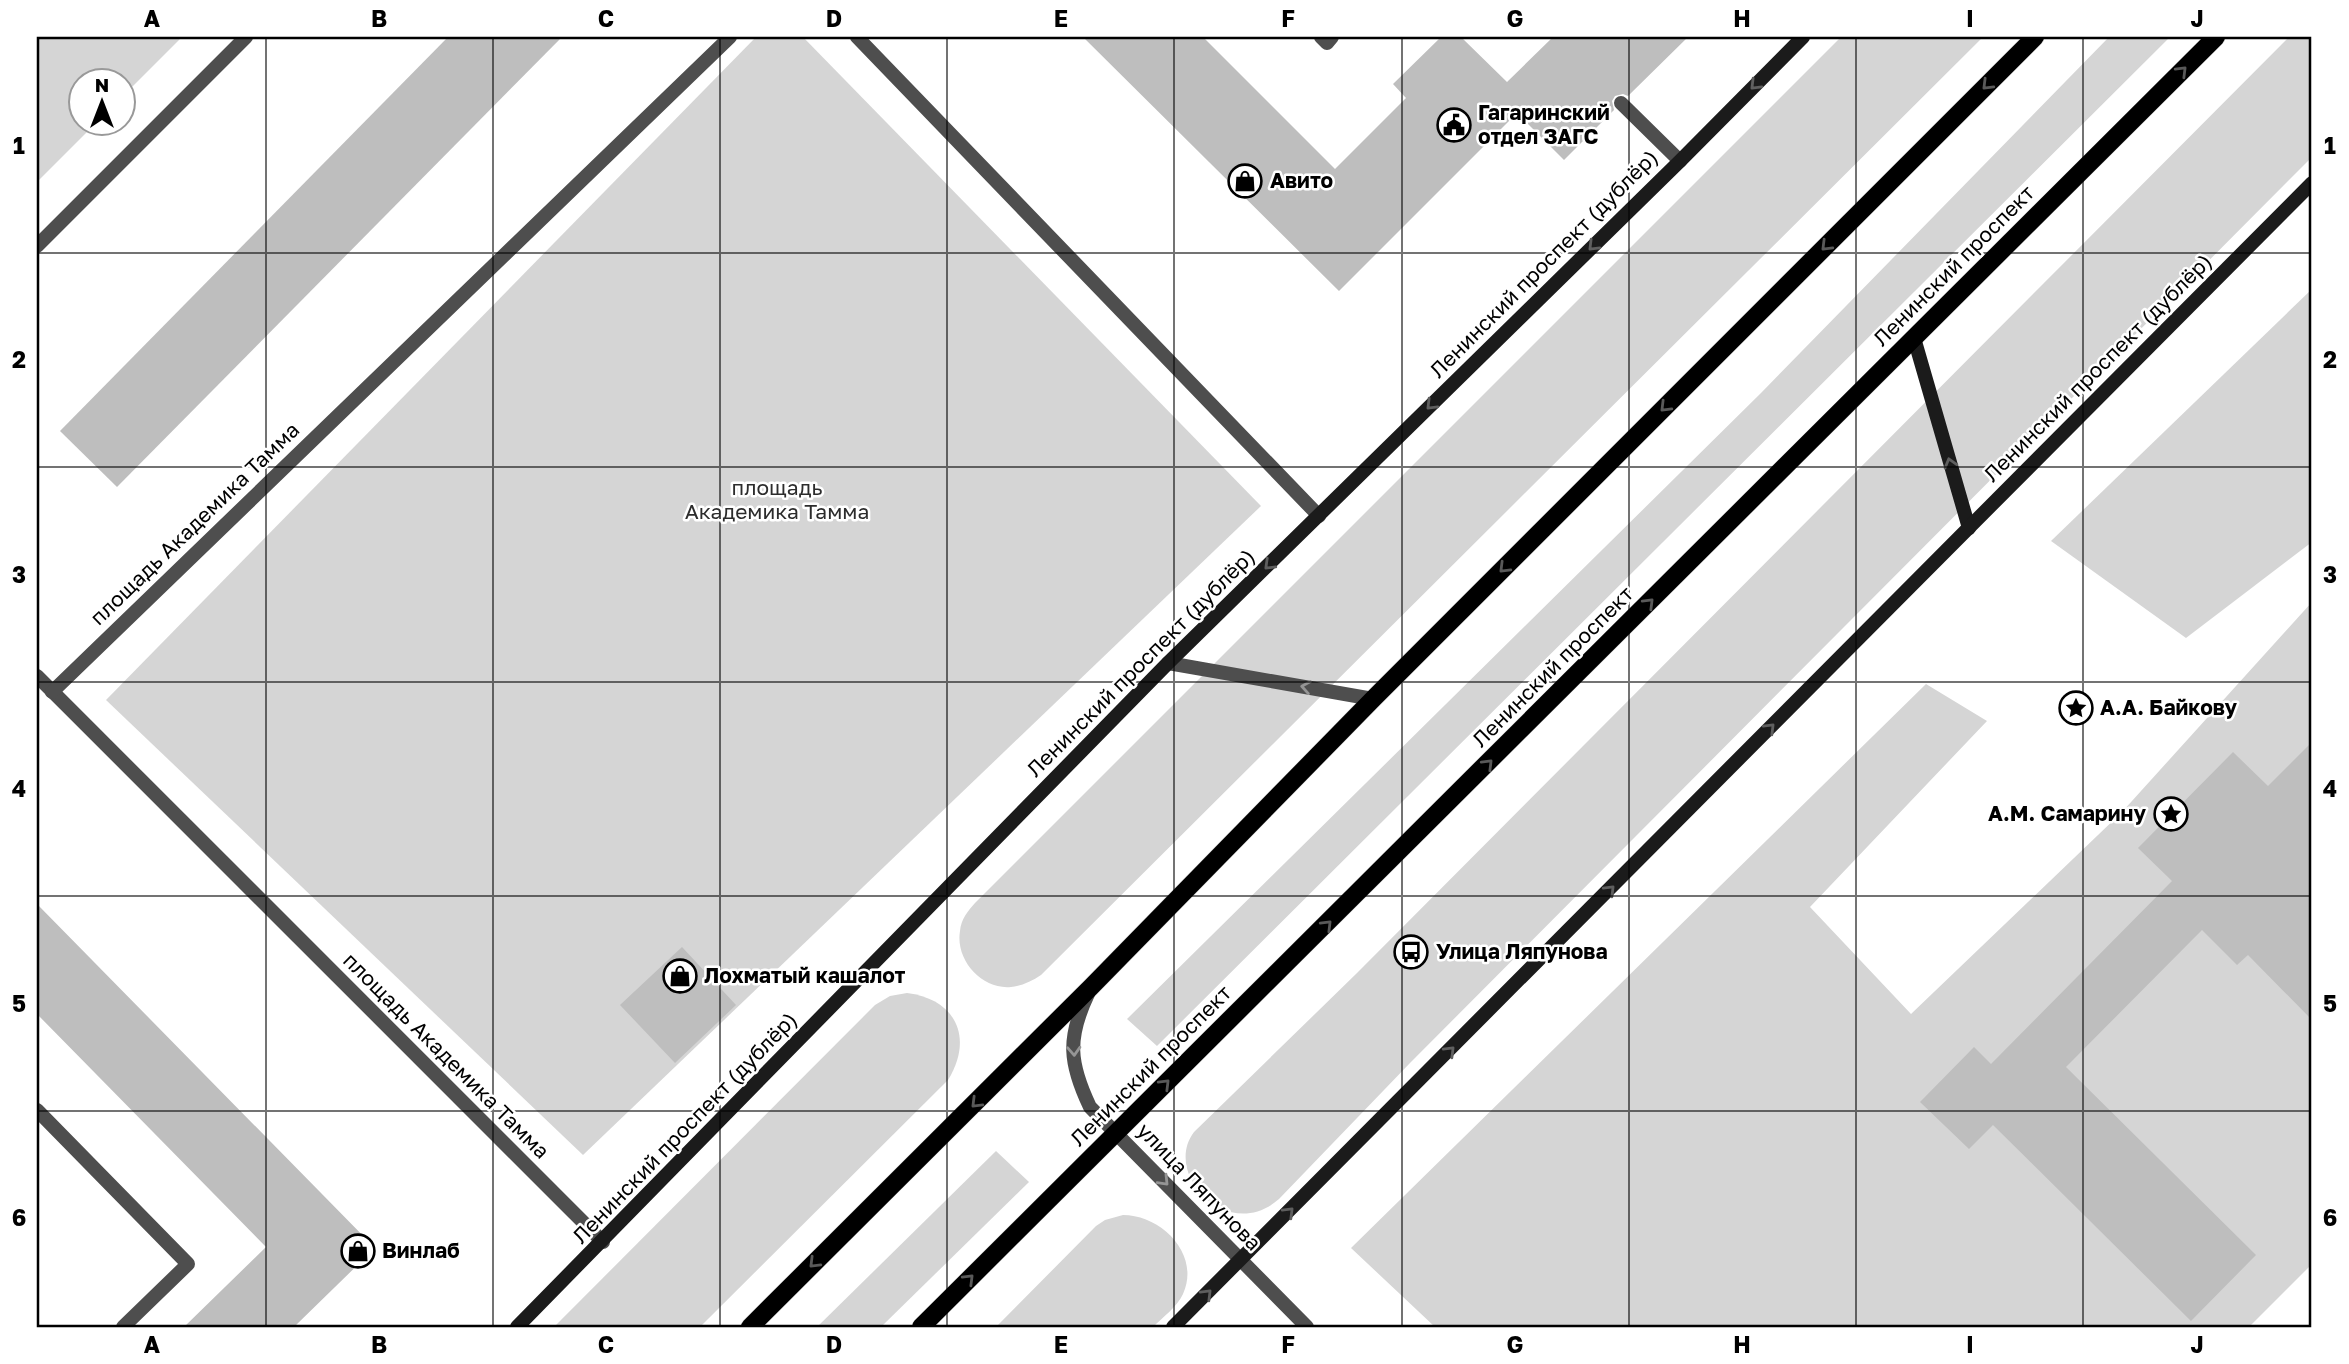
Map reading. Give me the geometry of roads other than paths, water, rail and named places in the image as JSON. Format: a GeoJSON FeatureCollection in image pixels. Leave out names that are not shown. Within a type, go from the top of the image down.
{"type":"FeatureCollection","features":[{"type":"Feature","properties":{"kind":"main road"},"geometry":{"type":"LineString","coordinates":[[750,1327],[2035,37]]}},
{"type":"Feature","properties":{"kind":"main road","name":"Ленинский проспект"},"geometry":{"type":"LineString","coordinates":[[921,1327],[2216,37]]}},
{"type":"Feature","properties":{"kind":"street"},"geometry":{"type":"LineString","coordinates":[[37,246],[246,37]]}},
{"type":"Feature","properties":{"kind":"street","name":"площадь Академика Тамма"},"geometry":{"type":"LineString","coordinates":[[52,692],[730,37]]}},
{"type":"Feature","properties":{"kind":"street"},"geometry":{"type":"LineString","coordinates":[[857,37],[1319,516]]}},
{"type":"Feature","properties":{"kind":"street"},"geometry":{"type":"LineString","coordinates":[[1321,37],[1327,43],[1332,37]]}},
{"type":"Feature","properties":{"kind":"street","name":"Ленинский проспект (дублёр)"},"geometry":{"type":"LineString","coordinates":[[517,1327],[1168,663],[1803,37]]}},
{"type":"Feature","properties":{"kind":"street"},"geometry":{"type":"LineString","coordinates":[[1621,103],[1680,161]]}},
{"type":"Feature","properties":{"kind":"street","name":"Ленинский проспект (дублёр)"},"geometry":{"type":"LineString","coordinates":[[1173,1327],[2312,183]]}},
{"type":"Feature","properties":{"kind":"street"},"geometry":{"type":"LineString","coordinates":[[1914,338],[1969,528]]}},
{"type":"Feature","properties":{"kind":"street"},"geometry":{"type":"LineString","coordinates":[[1168,663],[1373,699]]}},
{"type":"Feature","properties":{"kind":"street","name":"площадь Академика Тамма"},"geometry":{"type":"LineString","coordinates":[[37,676],[603,1242]]}},
{"type":"Feature","properties":{"kind":"street","name":"улица Ляпунова"},"geometry":{"type":"LineString","coordinates":[[1091,987],[1077,1017],[1072,1048],[1077,1080],[1090,1107],[1307,1327]]}},
{"type":"Feature","properties":{"kind":"street"},"geometry":{"type":"LineString","coordinates":[[37,1110],[188,1264],[123,1327]]}},
{"type":"Feature","properties":{"kind":"place","name":"Гагаринский отдел ЗАГС"},"geometry":{"type":"Point","coordinates":[1454,125]}},
{"type":"Feature","properties":{"kind":"place","name":"Авито"},"geometry":{"type":"Point","coordinates":[1245,181]}},
{"type":"Feature","properties":{"kind":"place","name":"А.А. Байкову"},"geometry":{"type":"Point","coordinates":[2076,708]}},
{"type":"Feature","properties":{"kind":"place","name":"А.М. Самарину"},"geometry":{"type":"Point","coordinates":[2171,814]}},
{"type":"Feature","properties":{"kind":"place","name":"Улица Ляпунова"},"geometry":{"type":"Point","coordinates":[1411,952]}},
{"type":"Feature","properties":{"kind":"place","name":"Лохматый кашалот"},"geometry":{"type":"Point","coordinates":[680,976]}},
{"type":"Feature","properties":{"kind":"place","name":"Винлаб"},"geometry":{"type":"Point","coordinates":[358,1251]}}]}
